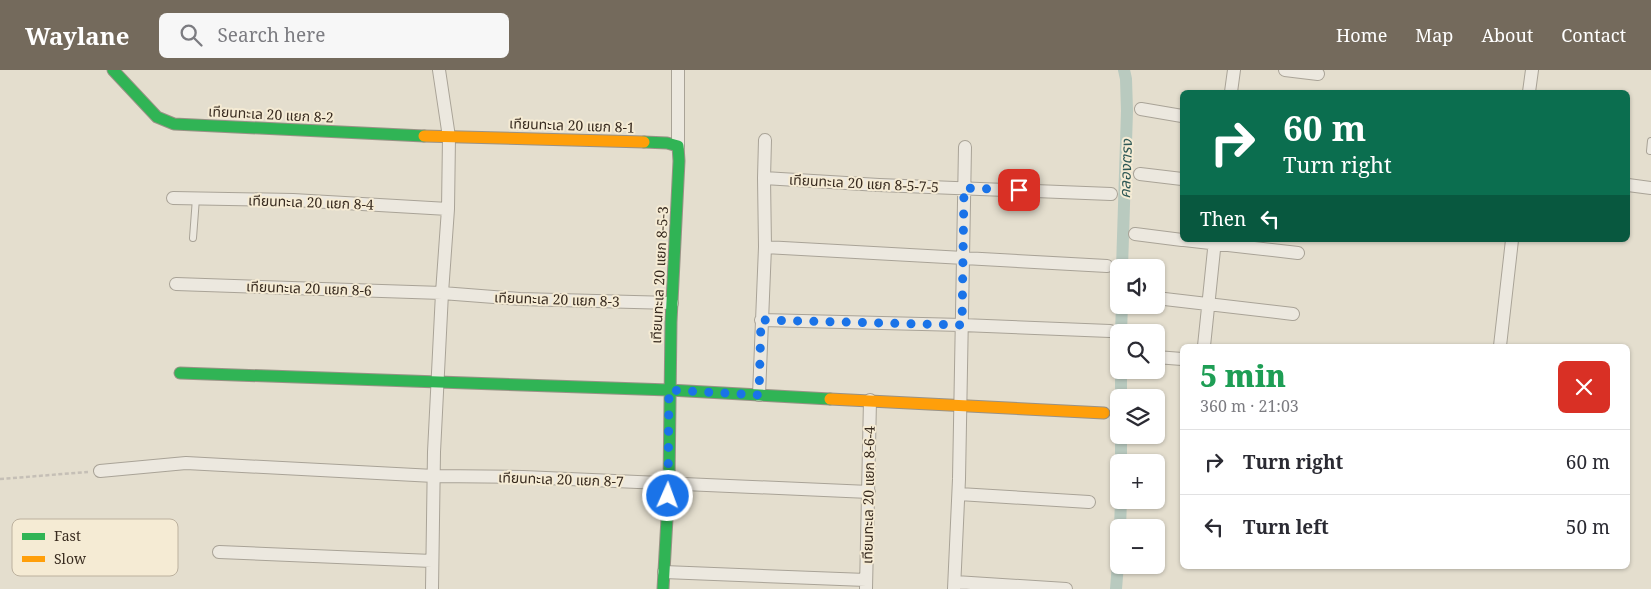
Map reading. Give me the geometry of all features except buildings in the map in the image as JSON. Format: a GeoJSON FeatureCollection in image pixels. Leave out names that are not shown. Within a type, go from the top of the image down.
{"type":"FeatureCollection","features":[{"type":"Feature","properties":{"kind":"street","name":"เทียนทะเล 20 แยก 8-2"},"geometry":{"type":"LineString","coordinates":[[113,70],[157,117],[174,124],[449,137]]}},
{"type":"Feature","properties":{"kind":"street"},"geometry":{"type":"LineString","coordinates":[[432,589],[434,476],[442,293],[448,209],[449,137],[439,70]]}},
{"type":"Feature","properties":{"kind":"street"},"geometry":{"type":"LineString","coordinates":[[678,70],[678,146]]}},
{"type":"Feature","properties":{"kind":"street"},"geometry":{"type":"LineString","coordinates":[[1231,90],[1234,70]]}},
{"type":"Feature","properties":{"kind":"street"},"geometry":{"type":"LineString","coordinates":[[1285,70],[1318,74]]}},
{"type":"Feature","properties":{"kind":"street"},"geometry":{"type":"LineString","coordinates":[[1530,90],[1532,70]]}},
{"type":"Feature","properties":{"kind":"street"},"geometry":{"type":"LineString","coordinates":[[1141,109],[1180,116]]}},
{"type":"Feature","properties":{"kind":"street","name":"เทียนทะเล 20 แยก 8-1"},"geometry":{"type":"LineString","coordinates":[[449,137],[573,139],[678,146]]}},
{"type":"Feature","properties":{"kind":"street"},"geometry":{"type":"LineString","coordinates":[[759,395],[765,247],[765,140]]}},
{"type":"Feature","properties":{"kind":"street","name":"เทียนทะเล 20 แยก 8-5-3"},"geometry":{"type":"LineString","coordinates":[[662,589],[669,483],[669,390],[679,161],[678,146]]}},
{"type":"Feature","properties":{"kind":"street"},"geometry":{"type":"LineString","coordinates":[[965,147],[959,494],[954,585],[1066,589]]}},
{"type":"Feature","properties":{"kind":"street"},"geometry":{"type":"LineString","coordinates":[[1140,174],[1180,179]]}},
{"type":"Feature","properties":{"kind":"street","name":"เทียนทะเล 20 แยก 8-5-7-5"},"geometry":{"type":"LineString","coordinates":[[764,178],[1111,194]]}},
{"type":"Feature","properties":{"kind":"street"},"geometry":{"type":"LineString","coordinates":[[1630,185],[1651,188]]}},
{"type":"Feature","properties":{"kind":"street","name":"เทียนทะเล 20 แยก 8-4"},"geometry":{"type":"LineString","coordinates":[[173,198],[293,200],[448,209]]}},
{"type":"Feature","properties":{"kind":"street"},"geometry":{"type":"LineString","coordinates":[[1135,234],[1180,240]]}},
{"type":"Feature","properties":{"kind":"street"},"geometry":{"type":"LineString","coordinates":[[1204,344],[1215,242],[1298,253]]}},
{"type":"Feature","properties":{"kind":"street"},"geometry":{"type":"LineString","coordinates":[[1500,344],[1512,242]]}},
{"type":"Feature","properties":{"kind":"street"},"geometry":{"type":"LineString","coordinates":[[765,247],[1107,266]]}},
{"type":"Feature","properties":{"kind":"street","name":"เทียนทะเล 20 แยก 8-6"},"geometry":{"type":"LineString","coordinates":[[176,284],[442,293]]}},
{"type":"Feature","properties":{"kind":"street","name":"เทียนทะเล 20 แยก 8-3"},"geometry":{"type":"LineString","coordinates":[[442,293],[520,298],[672,303]]}},
{"type":"Feature","properties":{"kind":"street"},"geometry":{"type":"LineString","coordinates":[[1165,299],[1293,314]]}},
{"type":"Feature","properties":{"kind":"street"},"geometry":{"type":"LineString","coordinates":[[761,320],[1110,331]]}},
{"type":"Feature","properties":{"kind":"street"},"geometry":{"type":"LineString","coordinates":[[1165,358],[1180,360]]}},
{"type":"Feature","properties":{"kind":"street"},"geometry":{"type":"LineString","coordinates":[[180,373],[669,390],[1104,413]]}},
{"type":"Feature","properties":{"kind":"street","name":"เทียนทะเล 20 แยก 8-6-4"},"geometry":{"type":"LineString","coordinates":[[866,584],[870,400]]}},
{"type":"Feature","properties":{"kind":"street","name":"เทียนทะเล 20 แยก 8-7"},"geometry":{"type":"LineString","coordinates":[[100,471],[186,463],[434,476],[523,477],[869,492]]}},
{"type":"Feature","properties":{"kind":"street"},"geometry":{"type":"LineString","coordinates":[[959,494],[1090,502]]}},
{"type":"Feature","properties":{"kind":"street"},"geometry":{"type":"LineString","coordinates":[[219,552],[432,561]]}},
{"type":"Feature","properties":{"kind":"street"},"geometry":{"type":"LineString","coordinates":[[664,572],[866,584]]}},
{"type":"Feature","properties":{"kind":"lane"},"geometry":{"type":"LineString","coordinates":[[1650,151],[1651,142]]}},
{"type":"Feature","properties":{"kind":"lane"},"geometry":{"type":"LineString","coordinates":[[194,238],[196,198]]}},
{"type":"Feature","properties":{"kind":"path"},"geometry":{"type":"LineString","coordinates":[[0,479],[100,471]]}},
{"type":"Feature","properties":{"kind":"waterway","name":"คลองตรง"},"geometry":{"type":"LineString","coordinates":[[1122,259],[1127,111],[1124,70]]}},
{"type":"Feature","properties":{"kind":"waterway","name":"คลองตรง"},"geometry":{"type":"LineString","coordinates":[[1121,324],[1122,314]]}},
{"type":"Feature","properties":{"kind":"waterway","name":"คลองตรง"},"geometry":{"type":"LineString","coordinates":[[1121,379],[1121,389]]}},
{"type":"Feature","properties":{"kind":"waterway","name":"คลองตรง"},"geometry":{"type":"LineString","coordinates":[[1121,444],[1121,454]]}},
{"type":"Feature","properties":{"kind":"waterway","name":"คลองตรง"},"geometry":{"type":"LineString","coordinates":[[1120,519],[1121,509]]}},
{"type":"Feature","properties":{"kind":"waterway","name":"คลองตรง"},"geometry":{"type":"LineString","coordinates":[[1116,589],[1117,574]]}},
{"type":"Feature","properties":{"kind":"traffic: fast"},"geometry":{"type":"LineString","coordinates":[[113,70],[157,117],[174,124],[424,136]]}},
{"type":"Feature","properties":{"kind":"traffic: fast"},"geometry":{"type":"LineString","coordinates":[[644,142],[667,143],[678,146],[679,161],[671,322],[669,483],[663,589]]}},
{"type":"Feature","properties":{"kind":"traffic: fast"},"geometry":{"type":"LineString","coordinates":[[180,373],[669,390],[830,399]]}},
{"type":"Feature","properties":{"kind":"traffic: slow"},"geometry":{"type":"LineString","coordinates":[[424,136],[644,142]]}},
{"type":"Feature","properties":{"kind":"traffic: slow"},"geometry":{"type":"LineString","coordinates":[[830,399],[1104,413]]}},
{"type":"Feature","properties":{"kind":"route"},"geometry":{"type":"LineString","coordinates":[[668,496],[669,390],[759,395],[761,320],[962,325],[964,188],[1019,190]]}}]}
